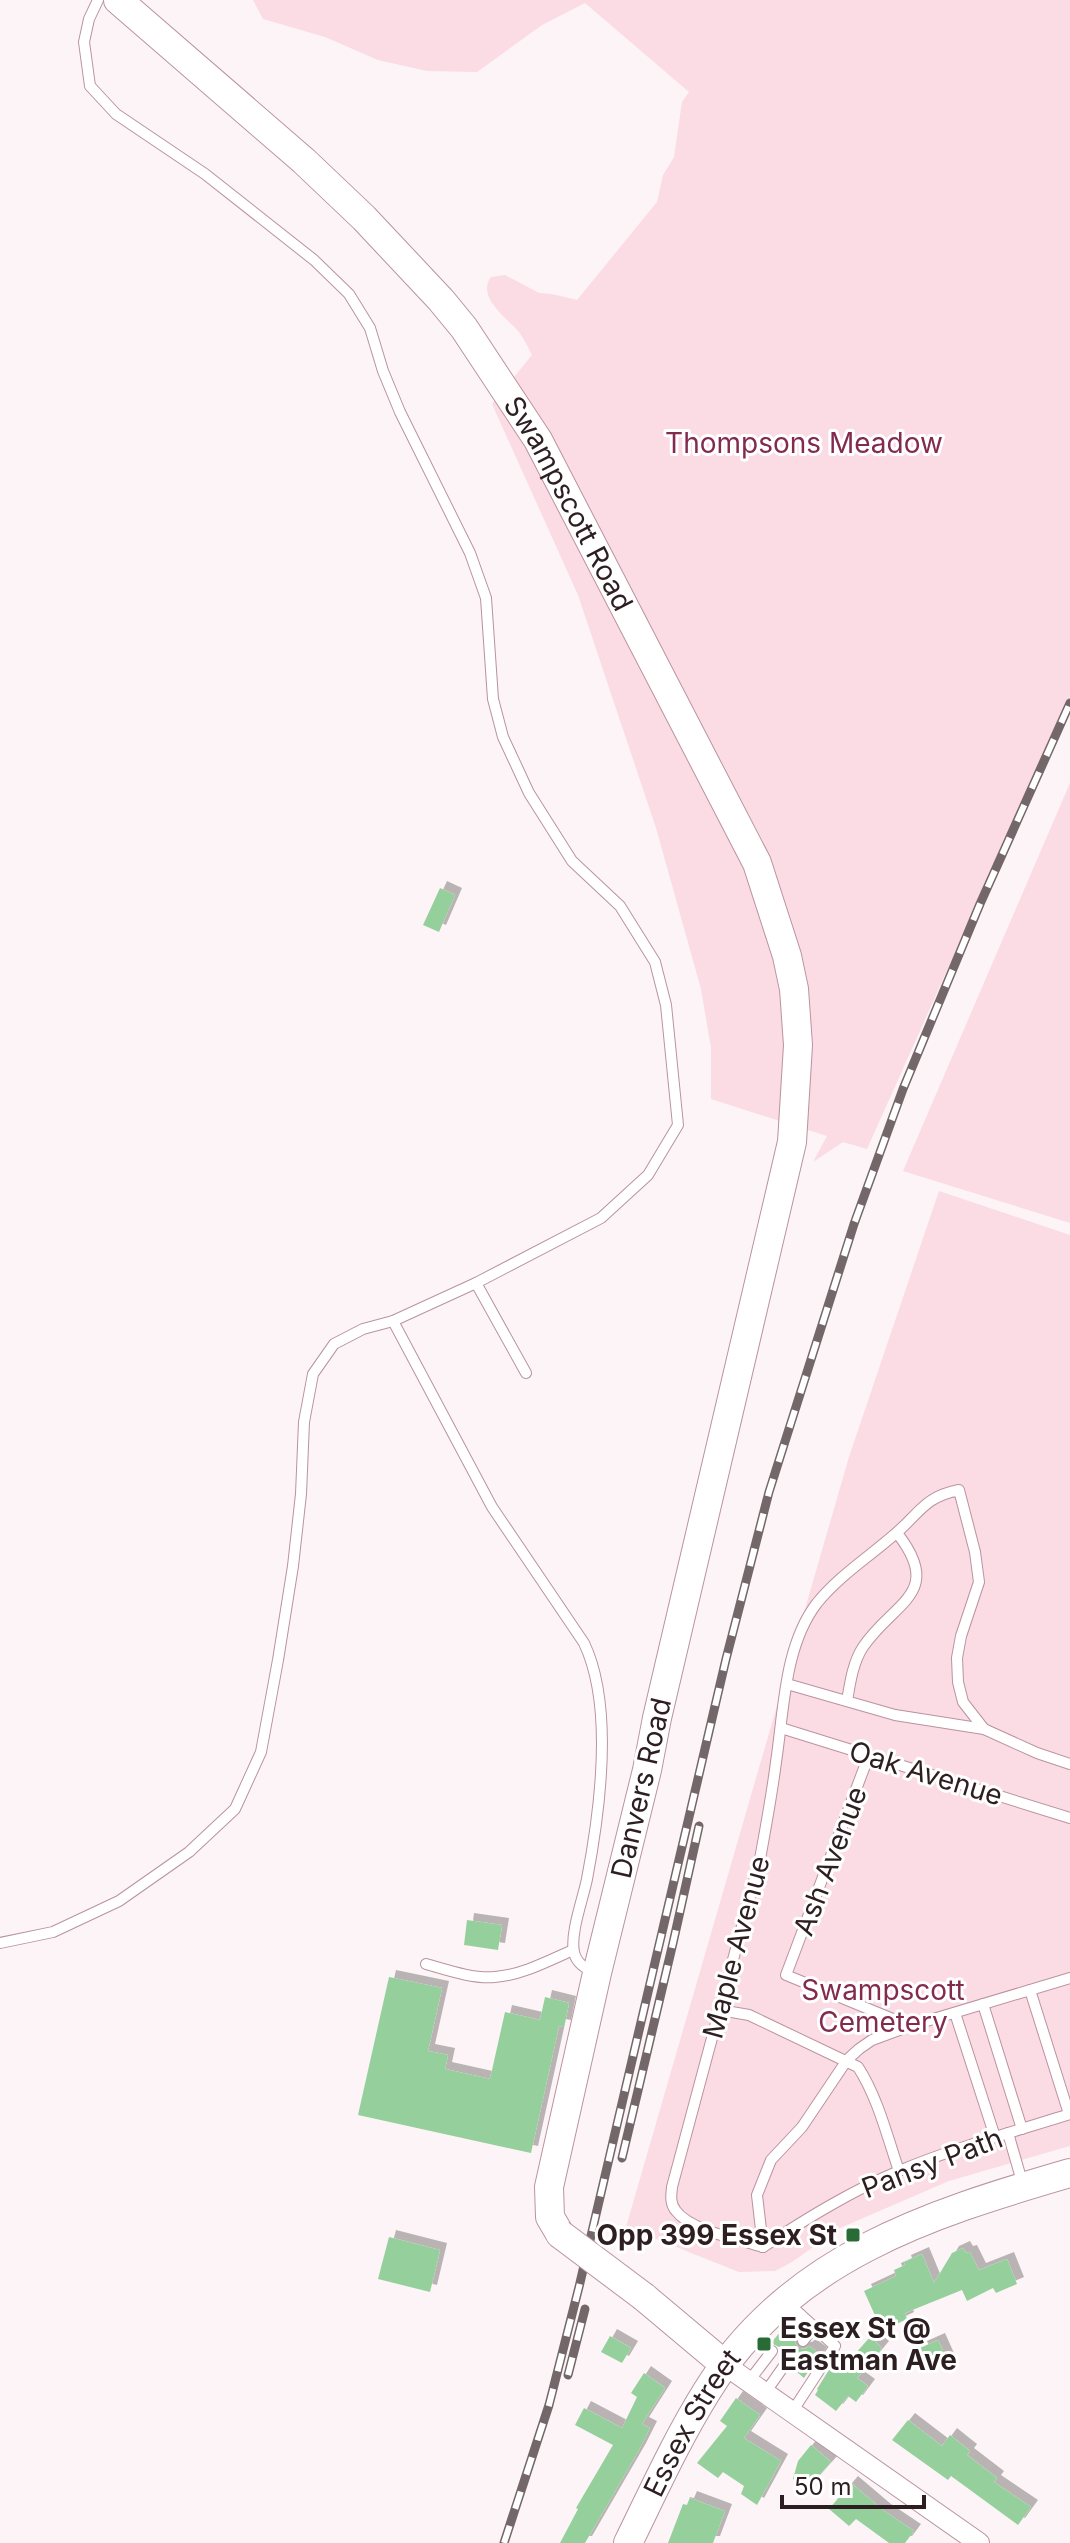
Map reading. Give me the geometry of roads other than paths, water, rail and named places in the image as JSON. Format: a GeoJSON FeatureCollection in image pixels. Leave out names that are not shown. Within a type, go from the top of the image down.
{"type":"FeatureCollection","features":[{"type":"Feature","properties":{"kind":"street","name":"Swampscott Road"},"geometry":{"type":"LineString","coordinates":[[118,0],[304,161],[375,229],[464,328],[538,440],[757,863],[787,956],[794,989],[798,1045],[793,1135]]}},
{"type":"Feature","properties":{"kind":"street","name":"Danvers Road"},"geometry":{"type":"LineString","coordinates":[[725,2365],[644,2297],[560,2234],[550,2217],[549,2187],[793,1135]]}},
{"type":"Feature","properties":{"kind":"street","name":"Essex Street"},"geometry":{"type":"LineString","coordinates":[[628,2543],[678,2441],[708,2389],[764,2318],[792,2307],[834,2266],[903,2230],[972,2202],[1070,2173]]}},
{"type":"Feature","properties":{"kind":"street"},"geometry":{"type":"LineString","coordinates":[[725,2365],[979,2543]]}},
{"type":"Feature","properties":{"kind":"lane"},"geometry":{"type":"LineString","coordinates":[[0,1943],[53,1932],[119,1901],[189,1852],[235,1809],[261,1752],[278,1660],[293,1566],[301,1494],[304,1422],[313,1374],[334,1344],[476,1283],[601,1218],[648,1175],[678,1125],[666,1005],[655,962],[620,906],[572,861],[529,793],[503,737],[493,699],[486,598],[470,553],[394,399],[370,328],[349,294],[314,260],[205,174],[116,114],[90,86],[84,42],[89,19],[98,0]]}},
{"type":"Feature","properties":{"kind":"lane"},"geometry":{"type":"LineString","coordinates":[[476,1283],[526,1373]]}},
{"type":"Feature","properties":{"kind":"lane"},"geometry":{"type":"LineString","coordinates":[[393,1321],[492,1507],[584,1643],[593,1662],[600,1707],[598,1794],[591,1858],[573,1950],[585,1968],[597,1973]]}},
{"type":"Feature","properties":{"kind":"lane","name":"Maple Avenue"},"geometry":{"type":"LineString","coordinates":[[763,2247],[690,2224],[675,2211],[671,2200],[760,1859],[787,1684],[798,1636],[816,1605],[842,1576],[940,1494],[959,1490],[975,1552],[979,1582],[961,1636],[957,1658],[958,1682],[963,1702],[984,1729]]}},
{"type":"Feature","properties":{"kind":"lane"},"geometry":{"type":"LineString","coordinates":[[847,1701],[860,1651],[878,1627],[914,1593],[917,1581],[914,1562],[897,1533]]}},
{"type":"Feature","properties":{"kind":"lane"},"geometry":{"type":"LineString","coordinates":[[787,1684],[895,1715],[984,1729],[1070,1764]]}},
{"type":"Feature","properties":{"kind":"lane","name":"Oak Avenue"},"geometry":{"type":"LineString","coordinates":[[781,1728],[1070,1818]]}},
{"type":"Feature","properties":{"kind":"lane","name":"Ash Avenue"},"geometry":{"type":"LineString","coordinates":[[869,1755],[786,1975],[910,2026]]}},
{"type":"Feature","properties":{"kind":"lane"},"geometry":{"type":"LineString","coordinates":[[426,1964],[494,1977],[526,1970],[573,1950]]}},
{"type":"Feature","properties":{"kind":"lane"},"geometry":{"type":"LineString","coordinates":[[763,2247],[757,2195],[771,2160],[802,2127],[847,2060],[872,2040],[910,2026],[1070,1978]]}},
{"type":"Feature","properties":{"kind":"lane"},"geometry":{"type":"LineString","coordinates":[[1030,1990],[1070,2114]]}},
{"type":"Feature","properties":{"kind":"lane"},"geometry":{"type":"LineString","coordinates":[[983,2004],[1022,2129]]}},
{"type":"Feature","properties":{"kind":"lane"},"geometry":{"type":"LineString","coordinates":[[720,2010],[749,2015],[858,2067],[866,2080],[899,2171]]}},
{"type":"Feature","properties":{"kind":"lane"},"geometry":{"type":"LineString","coordinates":[[955,2013],[995,2137]]}},
{"type":"Feature","properties":{"kind":"lane","name":"Pansy Path"},"geometry":{"type":"LineString","coordinates":[[763,2247],[845,2197],[899,2171],[1070,2114]]}},
{"type":"Feature","properties":{"kind":"lane"},"geometry":{"type":"LineString","coordinates":[[1008,2133],[1024,2187]]}},
{"type":"Feature","properties":{"kind":"lane"},"geometry":{"type":"LineString","coordinates":[[792,2307],[835,2346],[792,2412]]}},
{"type":"Feature","properties":{"kind":"lane"},"geometry":{"type":"LineString","coordinates":[[789,2329],[792,2307]]}},
{"type":"Feature","properties":{"kind":"lane"},"geometry":{"type":"LineString","coordinates":[[803,2341],[814,2327]]}},
{"type":"Feature","properties":{"kind":"lane"},"geometry":{"type":"LineString","coordinates":[[757,2387],[772,2351]]}},
{"type":"Feature","properties":{"kind":"lane"},"geometry":{"type":"LineString","coordinates":[[757,2387],[786,2363]]}},
{"type":"Feature","properties":{"kind":"railway"},"geometry":{"type":"LineString","coordinates":[[504,2543],[549,2405],[579,2287],[726,1659],[769,1492],[854,1224],[903,1089],[980,904],[1070,703]]}},
{"type":"Feature","properties":{"kind":"railway"},"geometry":{"type":"LineString","coordinates":[[622,2158],[699,1826]]}},
{"type":"Feature","properties":{"kind":"railway"},"geometry":{"type":"LineString","coordinates":[[568,2375],[585,2309]]}},
{"type":"Feature","properties":{"kind":"place","name":"Opp 399 Essex St"},"geometry":{"type":"Point","coordinates":[853,2235]}},
{"type":"Feature","properties":{"kind":"place","name":"Essex St @ Eastman Ave"},"geometry":{"type":"Point","coordinates":[764,2344]}},
{"type":"Feature","properties":{"kind":"park label","name":"Thompsons Meadow"},"geometry":{"type":"Point","coordinates":[804,443]}},
{"type":"Feature","properties":{"kind":"park label","name":"Swampscott Cemetery"},"geometry":{"type":"Point","coordinates":[883,2006]}}]}
